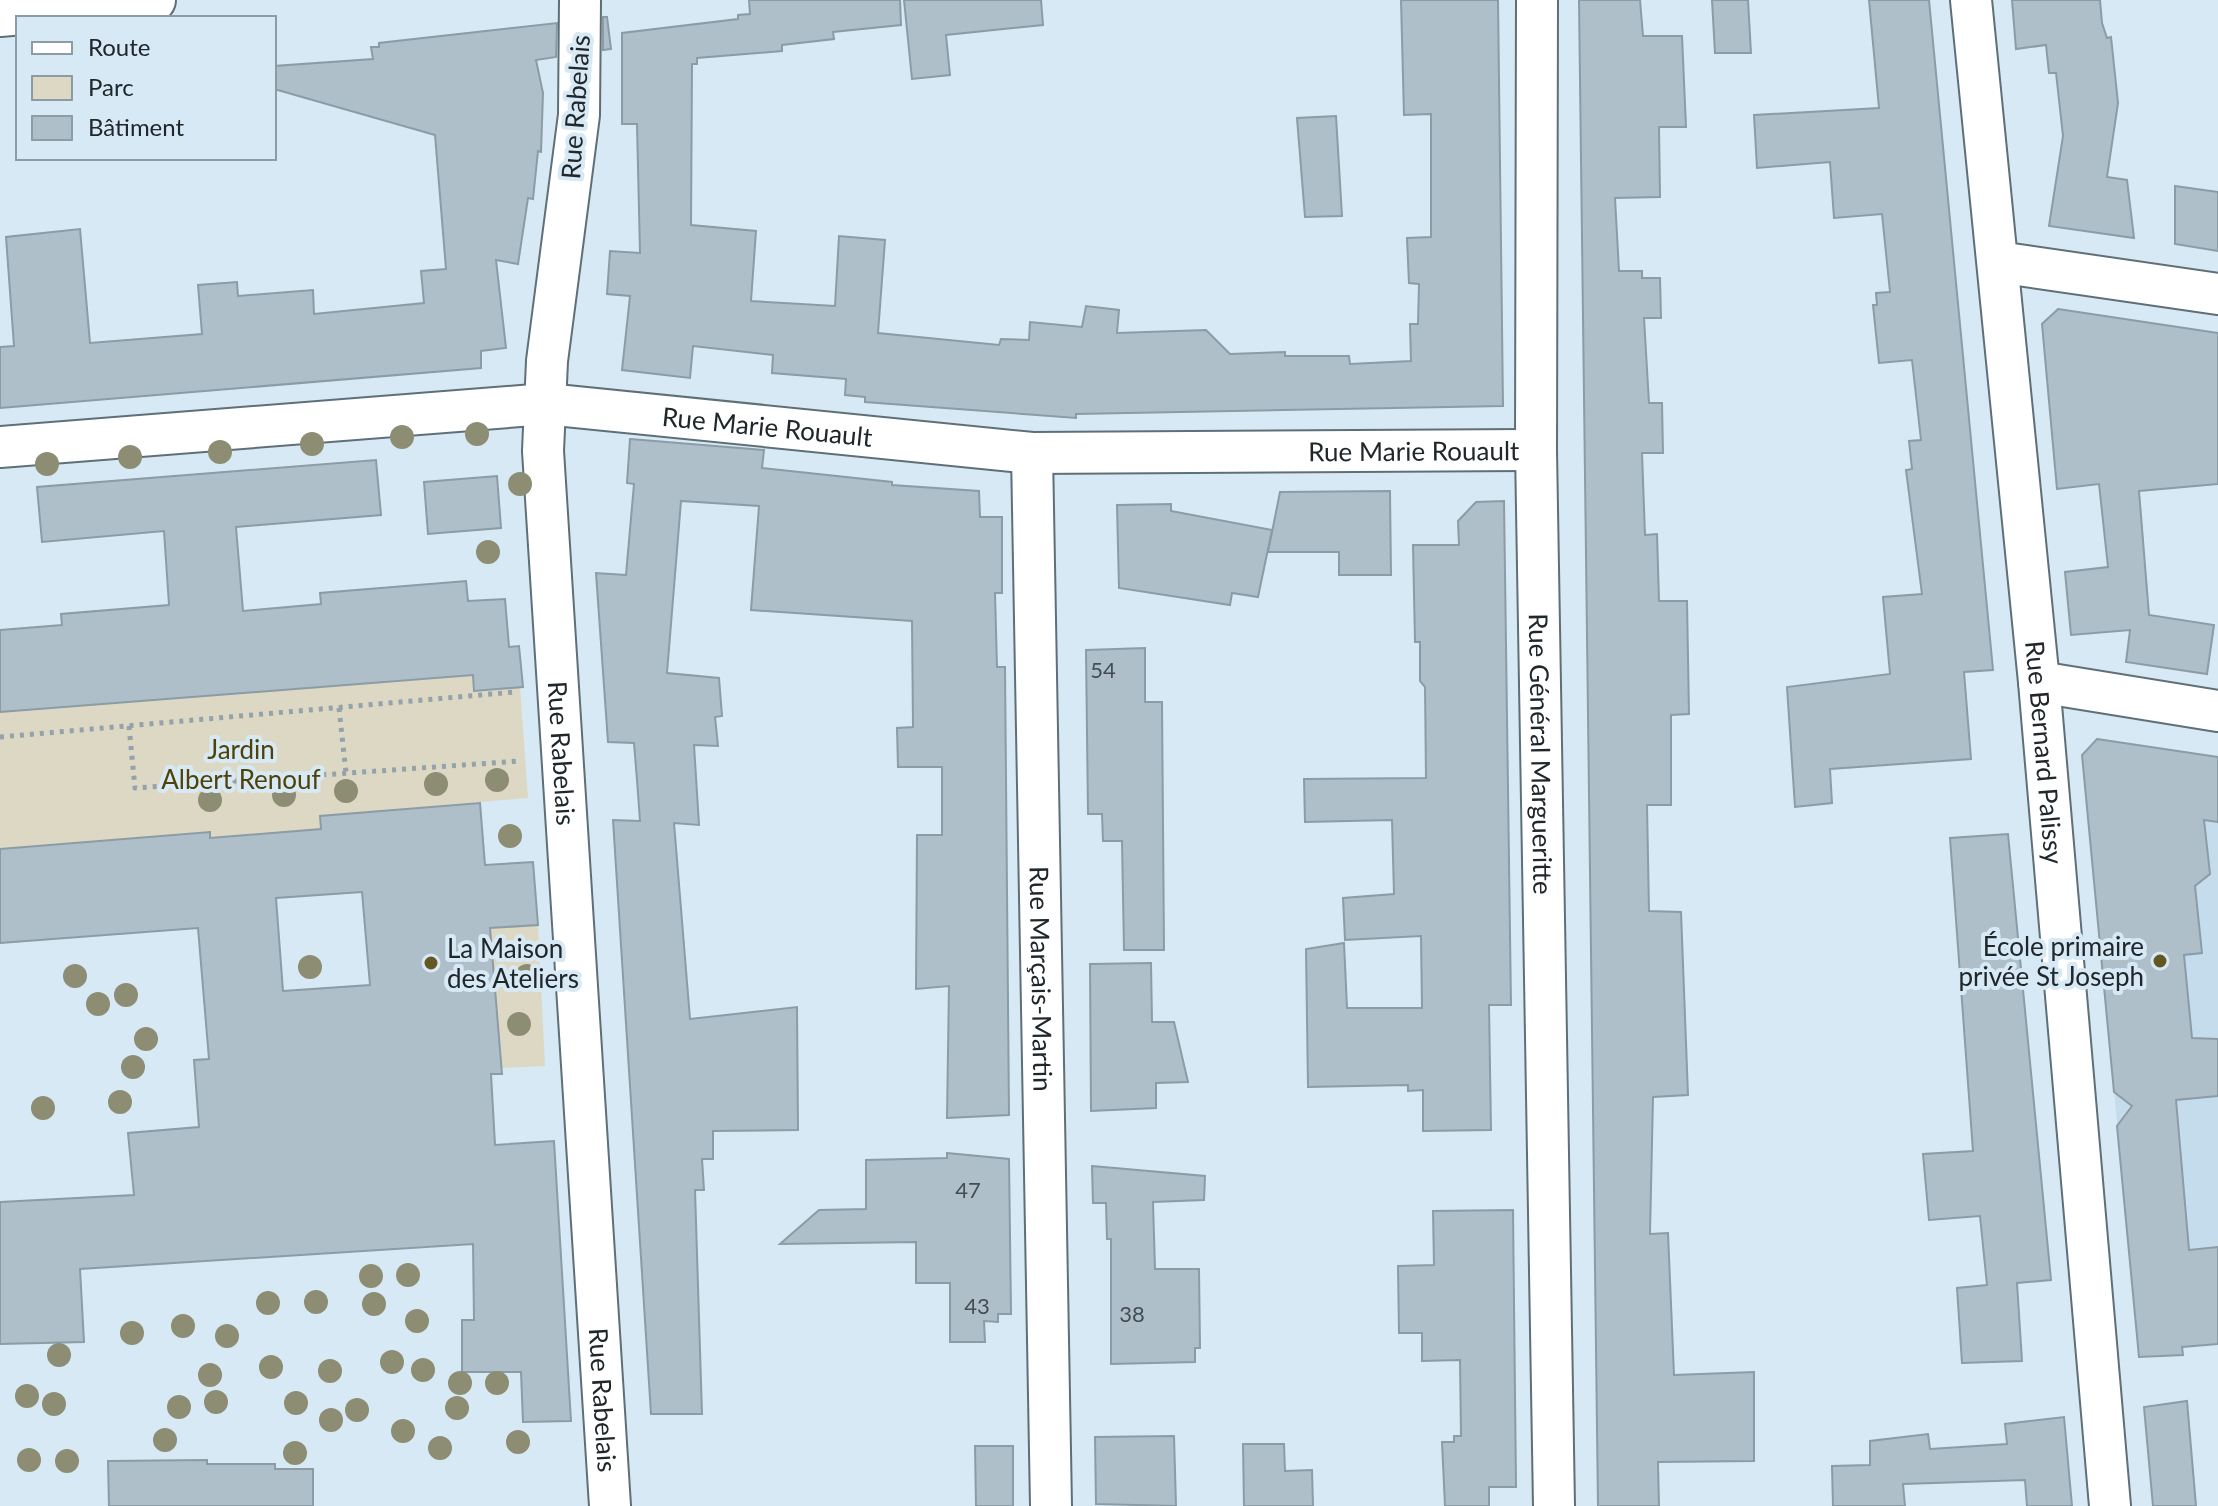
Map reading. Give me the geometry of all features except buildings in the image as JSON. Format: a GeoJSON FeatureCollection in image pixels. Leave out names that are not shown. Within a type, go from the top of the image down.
{"type":"FeatureCollection","features":[{"type":"Feature","properties":{"kind":"street"},"geometry":{"type":"LineString","coordinates":[[0,14],[61,4],[153,0]]}},
{"type":"Feature","properties":{"kind":"street","name":"Rue Rabelais"},"geometry":{"type":"LineString","coordinates":[[580,0],[579,115],[547,361],[543,451],[565,759],[610,1506]]}},
{"type":"Feature","properties":{"kind":"street","name":"Rue Général Margueritte"},"geometry":{"type":"LineString","coordinates":[[1537,0],[1536,450],[1554,1506]]}},
{"type":"Feature","properties":{"kind":"street","name":"Rue Bernard Palissy"},"geometry":{"type":"LineString","coordinates":[[1971,0],[2039,682],[2110,1506]]}},
{"type":"Feature","properties":{"kind":"street"},"geometry":{"type":"LineString","coordinates":[[1998,262],[2218,294]]}},
{"type":"Feature","properties":{"kind":"street","name":"Rue Marie Rouault"},"geometry":{"type":"LineString","coordinates":[[0,447],[546,404],[1032,453],[1536,450]]}},
{"type":"Feature","properties":{"kind":"street","name":"Rue Marçais-Martin"},"geometry":{"type":"LineString","coordinates":[[1032,453],[1051,1506]]}},
{"type":"Feature","properties":{"kind":"street"},"geometry":{"type":"LineString","coordinates":[[2039,682],[2218,711]]}},
{"type":"Feature","properties":{"kind":"path"},"geometry":{"type":"LineString","coordinates":[[0,737],[560,688]]}},
{"type":"Feature","properties":{"kind":"path"},"geometry":{"type":"LineString","coordinates":[[339,708],[346,773]]}},
{"type":"Feature","properties":{"kind":"path"},"geometry":{"type":"LineString","coordinates":[[129,726],[135,788],[565,759]]}},
{"type":"Feature","properties":{"kind":"shaded area","name":"École primaire privée St Joseph"},"geometry":{"type":"Polygon","coordinates":[[[2097,739],[2218,757],[2218,1344],[2139,1353],[2082,755],[2097,739]]]}},
{"type":"Feature","properties":{"kind":"green space","name":"Jardin Albert Renouf"},"geometry":{"type":"Polygon","coordinates":[[[473,675],[520,687],[528,798],[321,816],[321,829],[210,838],[209,832],[0,849],[0,712],[473,675]]]}},
{"type":"Feature","properties":{"kind":"green space"},"geometry":{"type":"Polygon","coordinates":[[[538,925],[545,1066],[501,1068],[490,929],[538,925]]]}},
{"type":"Feature","properties":{"kind":"place","name":"École primaire privée St Joseph"},"geometry":{"type":"Point","coordinates":[2160,961]}},
{"type":"Feature","properties":{"kind":"place","name":"La Maison des Ateliers"},"geometry":{"type":"Point","coordinates":[431,963]}}]}
